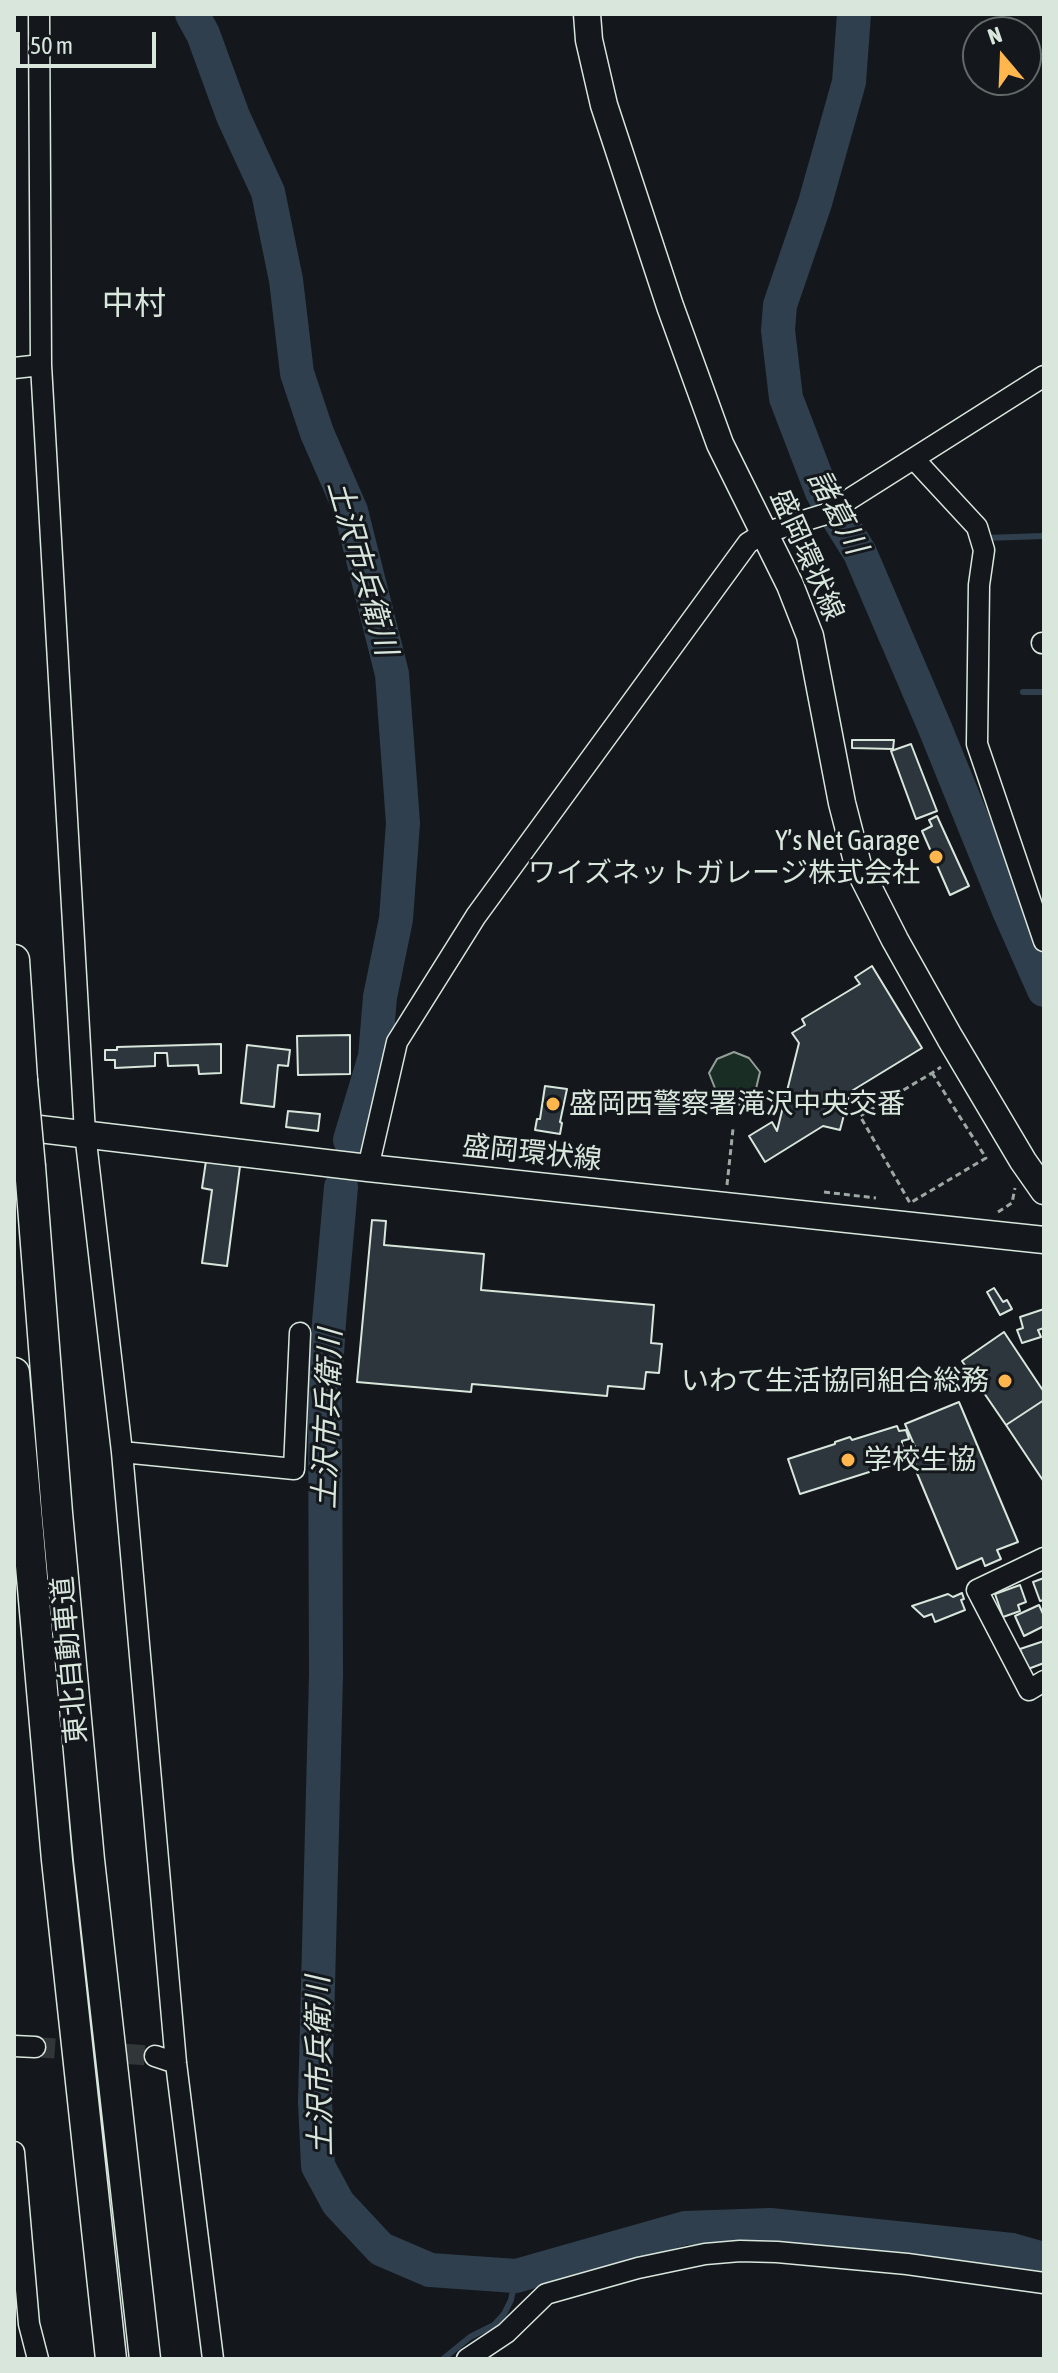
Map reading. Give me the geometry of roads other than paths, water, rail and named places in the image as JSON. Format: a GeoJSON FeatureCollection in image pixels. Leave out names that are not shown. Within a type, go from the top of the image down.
{"type":"FeatureCollection","features":[{"type":"Feature","properties":{"kind":"highway","name":"東北自動車道"},"geometry":{"type":"LineString","coordinates":[[14,960],[57,1513],[89,1860],[145,2359]]}},
{"type":"Feature","properties":{"kind":"highway","name":"東北自動車道"},"geometry":{"type":"LineString","coordinates":[[14,1373],[57,1860],[111,2359]]}},
{"type":"Feature","properties":{"kind":"main road","name":"盛岡環状線"},"geometry":{"type":"LineString","coordinates":[[587,14],[589,40],[604,105],[670,306],[720,444],[790,585],[810,636],[842,803],[859,869],[950,1038],[1044,1191]]}},
{"type":"Feature","properties":{"kind":"main road","name":"盛岡環状線"},"geometry":{"type":"LineString","coordinates":[[14,1126],[368,1168],[1044,1240]]}},
{"type":"Feature","properties":{"kind":"street"},"geometry":{"type":"LineString","coordinates":[[39,14],[41,365],[85,1133],[122,1452],[176,2063],[213,2359]]}},
{"type":"Feature","properties":{"kind":"street"},"geometry":{"type":"LineString","coordinates":[[14,368],[41,365]]}},
{"type":"Feature","properties":{"kind":"street"},"geometry":{"type":"LineString","coordinates":[[368,1168],[397,1042],[476,916],[748,543],[764,533],[826,514],[1044,376]]}},
{"type":"Feature","properties":{"kind":"street"},"geometry":{"type":"LineString","coordinates":[[914,459],[977,527],[984,550],[979,585],[977,744],[1044,941]]}},
{"type":"Feature","properties":{"kind":"street"},"geometry":{"type":"LineString","coordinates":[[122,1452],[294,1469],[300,1333]]}},
{"type":"Feature","properties":{"kind":"street"},"geometry":{"type":"LineString","coordinates":[[1044,1558],[977,1590],[1029,1690],[1044,1681]]}},
{"type":"Feature","properties":{"kind":"street"},"geometry":{"type":"LineString","coordinates":[[14,2046],[35,2047]]}},
{"type":"Feature","properties":{"kind":"street"},"geometry":{"type":"LineString","coordinates":[[155,2056],[176,2063]]}},
{"type":"Feature","properties":{"kind":"street"},"geometry":{"type":"LineString","coordinates":[[14,2152],[29,2324],[38,2359]]}},
{"type":"Feature","properties":{"kind":"street"},"geometry":{"type":"LineString","coordinates":[[467,2359],[506,2333],[546,2294],[638,2268],[705,2254],[740,2251],[792,2253],[907,2264],[1044,2283]]}},
{"type":"Feature","properties":{"kind":"waterway","name":"土沢市兵衛川"},"geometry":{"type":"LineString","coordinates":[[192,14],[268,192],[286,280],[297,373],[317,433],[351,511],[392,674],[403,823],[396,919],[380,997],[375,1057],[350,1140]]}},
{"type":"Feature","properties":{"kind":"waterway","name":"諸葛川"},"geometry":{"type":"LineString","coordinates":[[854,14],[849,82],[815,203],[780,305],[778,330],[786,398],[822,492],[860,553],[1044,990]]}},
{"type":"Feature","properties":{"kind":"waterway"},"geometry":{"type":"LineString","coordinates":[[984,538],[1044,536]]}},
{"type":"Feature","properties":{"kind":"waterway"},"geometry":{"type":"LineString","coordinates":[[1023,692],[1044,692]]}},
{"type":"Feature","properties":{"kind":"waterway","name":"土沢市兵衛川"},"geometry":{"type":"LineString","coordinates":[[341,1187],[325,1386],[326,1675],[315,2102],[318,2166],[338,2203],[381,2249],[430,2270],[516,2276],[685,2228],[770,2225],[1012,2250],[1044,2259]]}},
{"type":"Feature","properties":{"kind":"waterway"},"geometry":{"type":"LineString","coordinates":[[443,2359],[470,2337],[494,2325],[504,2314],[511,2300],[516,2276]]}},
{"type":"Feature","properties":{"kind":"tunnel"},"geometry":{"type":"LineString","coordinates":[[35,2047],[155,2056]]}},
{"type":"Feature","properties":{"kind":"place","name":"Y’s Net Garage ワイズネットガレージ株式会社"},"geometry":{"type":"Point","coordinates":[936,857]}},
{"type":"Feature","properties":{"kind":"place","name":"盛岡西警察署滝沢中央交番"},"geometry":{"type":"Point","coordinates":[553,1104]}},
{"type":"Feature","properties":{"kind":"place","name":"いわて生活協同組合総務"},"geometry":{"type":"Point","coordinates":[1005,1381]}},
{"type":"Feature","properties":{"kind":"place","name":"学校生協"},"geometry":{"type":"Point","coordinates":[848,1460]}},
{"type":"Feature","properties":{"kind":"district","name":"中村"},"geometry":{"type":"Point","coordinates":[134,304]}}]}
